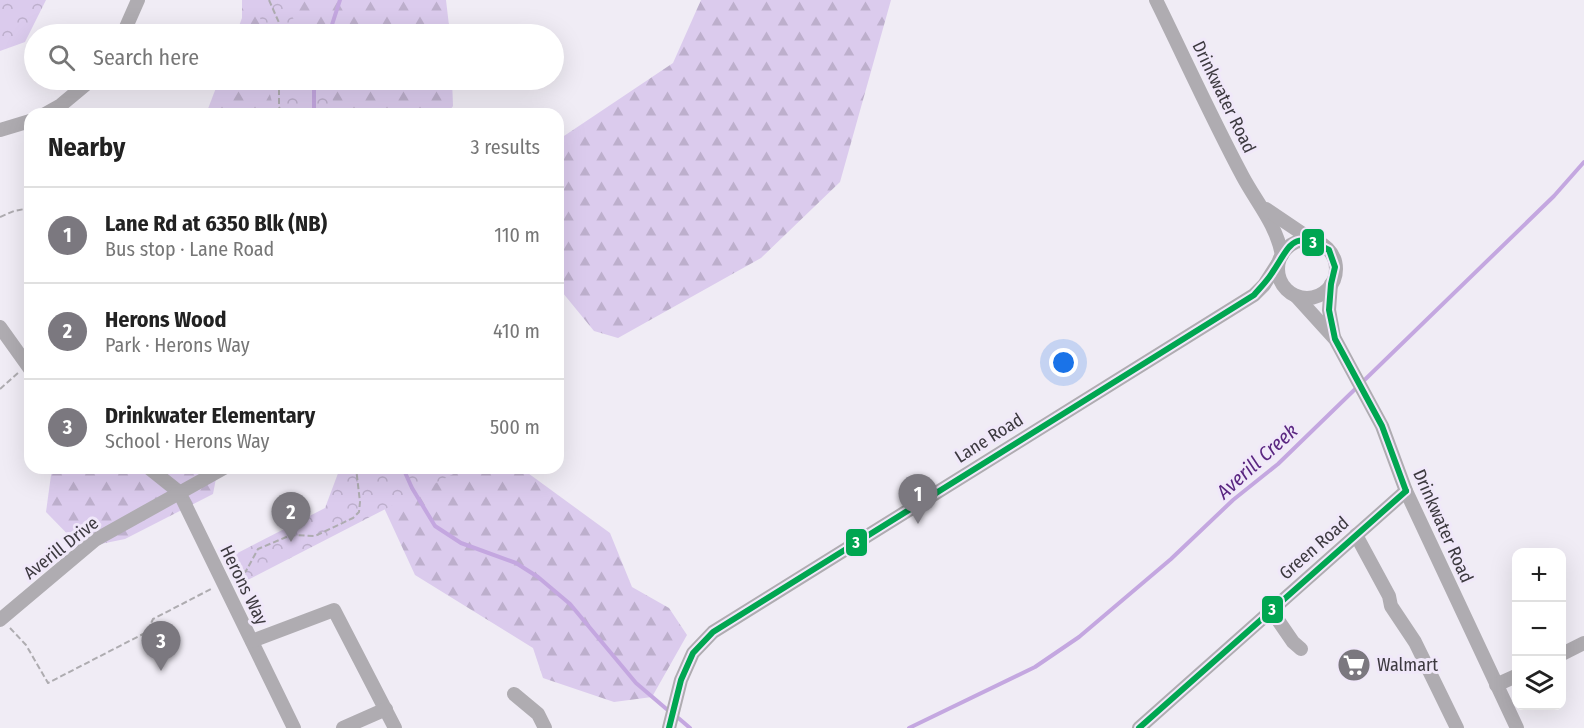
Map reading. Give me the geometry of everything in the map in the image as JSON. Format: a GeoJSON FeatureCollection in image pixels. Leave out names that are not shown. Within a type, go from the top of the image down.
{"type":"FeatureCollection","features":[{"type":"Feature","properties":{"kind":"street"},"geometry":{"type":"LineString","coordinates":[[127,24],[138,0]]}},
{"type":"Feature","properties":{"kind":"street","name":"Drinkwater Road"},"geometry":{"type":"LineString","coordinates":[[1156,0],[1244,179],[1264,208],[1274,229],[1280,259]]}},
{"type":"Feature","properties":{"kind":"street"},"geometry":{"type":"LineString","coordinates":[[56,108],[79,90]]}},
{"type":"Feature","properties":{"kind":"street"},"geometry":{"type":"LineString","coordinates":[[0,130],[24,123]]}},
{"type":"Feature","properties":{"kind":"street","name":"Drinkwater Road"},"geometry":{"type":"LineString","coordinates":[[1264,208],[1313,241]]}},
{"type":"Feature","properties":{"kind":"street"},"geometry":{"type":"LineString","coordinates":[[1313,241],[1329,250],[1333,258],[1335,276],[1324,292],[1315,297],[1305,298],[1293,294],[1280,279],[1280,259],[1287,247],[1295,242],[1313,241]]}},
{"type":"Feature","properties":{"kind":"street","name":"Lane Road"},"geometry":{"type":"LineString","coordinates":[[669,728],[681,680],[693,653],[713,632],[1254,295],[1264,285],[1280,259]]}},
{"type":"Feature","properties":{"kind":"street","name":"Drinkwater Road"},"geometry":{"type":"LineString","coordinates":[[1331,284],[1329,310],[1335,339]]}},
{"type":"Feature","properties":{"kind":"street","name":"Lane Road"},"geometry":{"type":"LineString","coordinates":[[1254,295],[1267,292],[1293,294]]}},
{"type":"Feature","properties":{"kind":"street","name":"Drinkwater Road"},"geometry":{"type":"LineString","coordinates":[[1293,294],[1335,339],[1371,404],[1382,426],[1406,491],[1517,728]]}},
{"type":"Feature","properties":{"kind":"street"},"geometry":{"type":"LineString","coordinates":[[0,327],[24,361]]}},
{"type":"Feature","properties":{"kind":"street","name":"Herons Way"},"geometry":{"type":"LineString","coordinates":[[156,474],[179,492],[294,728]]}},
{"type":"Feature","properties":{"kind":"street","name":"Averill Drive"},"geometry":{"type":"LineString","coordinates":[[0,619],[95,540],[213,474]]}},
{"type":"Feature","properties":{"kind":"street","name":"Green Road"},"geometry":{"type":"LineString","coordinates":[[1139,728],[1406,491]]}},
{"type":"Feature","properties":{"kind":"street"},"geometry":{"type":"LineString","coordinates":[[1356,535],[1389,596],[1391,606],[1415,642],[1457,728]]}},
{"type":"Feature","properties":{"kind":"street"},"geometry":{"type":"LineString","coordinates":[[252,641],[334,610],[395,728]]}},
{"type":"Feature","properties":{"kind":"street"},"geometry":{"type":"LineString","coordinates":[[1271,610],[1293,642],[1301,649]]}},
{"type":"Feature","properties":{"kind":"street"},"geometry":{"type":"LineString","coordinates":[[1566,652],[1584,643]]}},
{"type":"Feature","properties":{"kind":"street"},"geometry":{"type":"LineString","coordinates":[[1496,685],[1512,677]]}},
{"type":"Feature","properties":{"kind":"street"},"geometry":{"type":"LineString","coordinates":[[514,694],[538,714],[545,728]]}},
{"type":"Feature","properties":{"kind":"street"},"geometry":{"type":"LineString","coordinates":[[343,728],[386,709]]}},
{"type":"Feature","properties":{"kind":"path"},"geometry":{"type":"LineString","coordinates":[[269,0],[280,24]]}},
{"type":"Feature","properties":{"kind":"path"},"geometry":{"type":"LineString","coordinates":[[279,90],[279,108]]}},
{"type":"Feature","properties":{"kind":"path"},"geometry":{"type":"LineString","coordinates":[[0,217],[24,209]]}},
{"type":"Feature","properties":{"kind":"path"},"geometry":{"type":"LineString","coordinates":[[0,389],[24,370]]}},
{"type":"Feature","properties":{"kind":"path"},"geometry":{"type":"LineString","coordinates":[[246,571],[258,549],[291,535],[315,536],[354,518],[359,512],[360,502],[358,474]]}},
{"type":"Feature","properties":{"kind":"path"},"geometry":{"type":"LineString","coordinates":[[0,619],[26,645],[48,683],[147,632],[153,619],[224,583]]}},
{"type":"Feature","properties":{"kind":"green space"},"geometry":{"type":"Polygon","coordinates":[[[0,0],[46,0],[34,24],[24,24],[24,42],[0,51],[0,0]]]}},
{"type":"Feature","properties":{"kind":"green space"},"geometry":{"type":"Polygon","coordinates":[[[242,0],[446,0],[449,24],[240,24],[242,0]]]}},
{"type":"Feature","properties":{"kind":"green space"},"geometry":{"type":"Polygon","coordinates":[[[251,0],[284,0],[296,24],[263,24],[251,0]]]}},
{"type":"Feature","properties":{"kind":"green space"},"geometry":{"type":"Polygon","coordinates":[[[701,0],[891,0],[840,182],[761,258],[618,338],[594,331],[564,294],[564,136],[673,63],[701,0]]]}},
{"type":"Feature","properties":{"kind":"green space"},"geometry":{"type":"Polygon","coordinates":[[[215,90],[452,90],[452,108],[208,108],[215,90]]]}},
{"type":"Feature","properties":{"kind":"green space"},"geometry":{"type":"Polygon","coordinates":[[[269,90],[328,90],[336,108],[274,108],[269,90]]]}},
{"type":"Feature","properties":{"kind":"green space"},"geometry":{"type":"Polygon","coordinates":[[[51,474],[217,474],[213,494],[125,539],[81,548],[46,512],[51,474]]]}},
{"type":"Feature","properties":{"kind":"green space"},"geometry":{"type":"Polygon","coordinates":[[[338,474],[453,474],[238,585],[224,560],[325,508],[338,474]]]}},
{"type":"Feature","properties":{"kind":"green space"},"geometry":{"type":"Polygon","coordinates":[[[374,474],[529,474],[610,533],[632,587],[669,608],[687,635],[652,697],[614,702],[543,678],[533,648],[415,575],[379,497],[374,474]]]}},
{"type":"Feature","properties":{"kind":"waterway"},"geometry":{"type":"LineString","coordinates":[[332,24],[340,0]]}},
{"type":"Feature","properties":{"kind":"waterway"},"geometry":{"type":"LineString","coordinates":[[314,90],[314,108]]}},
{"type":"Feature","properties":{"kind":"waterway","name":"Averill Creek"},"geometry":{"type":"LineString","coordinates":[[909,728],[1035,667],[1079,637],[1171,559],[1233,500],[1278,464],[1554,196],[1584,162]]}},
{"type":"Feature","properties":{"kind":"waterway"},"geometry":{"type":"LineString","coordinates":[[406,474],[435,526],[461,543],[516,563],[538,577],[570,604],[636,683],[670,712]]}},
{"type":"Feature","properties":{"kind":"waterway"},"geometry":{"type":"LineString","coordinates":[[676,716],[690,728]]}},
{"type":"Feature","properties":{"kind":"transit line","name":"3"},"geometry":{"type":"LineString","coordinates":[[669,728],[681,680],[693,653],[713,632],[1254,295],[1270,276],[1288,248],[1299,241],[1307,241],[1329,250],[1335,267],[1329,310],[1335,339],[1382,426],[1406,491]]}},
{"type":"Feature","properties":{"kind":"transit line","name":"3"},"geometry":{"type":"LineString","coordinates":[[1139,728],[1406,491]]}},
{"type":"Feature","properties":{"kind":"place","name":"Lane Rd at 6350 Blk (NB)"},"geometry":{"type":"Point","coordinates":[918,524]}},
{"type":"Feature","properties":{"kind":"place","name":"Herons Wood"},"geometry":{"type":"Point","coordinates":[291,542]}},
{"type":"Feature","properties":{"kind":"place","name":"Walmart"},"geometry":{"type":"Point","coordinates":[1354,665]}},
{"type":"Feature","properties":{"kind":"place","name":"Drinkwater Elementary"},"geometry":{"type":"Point","coordinates":[161,671]}}]}
